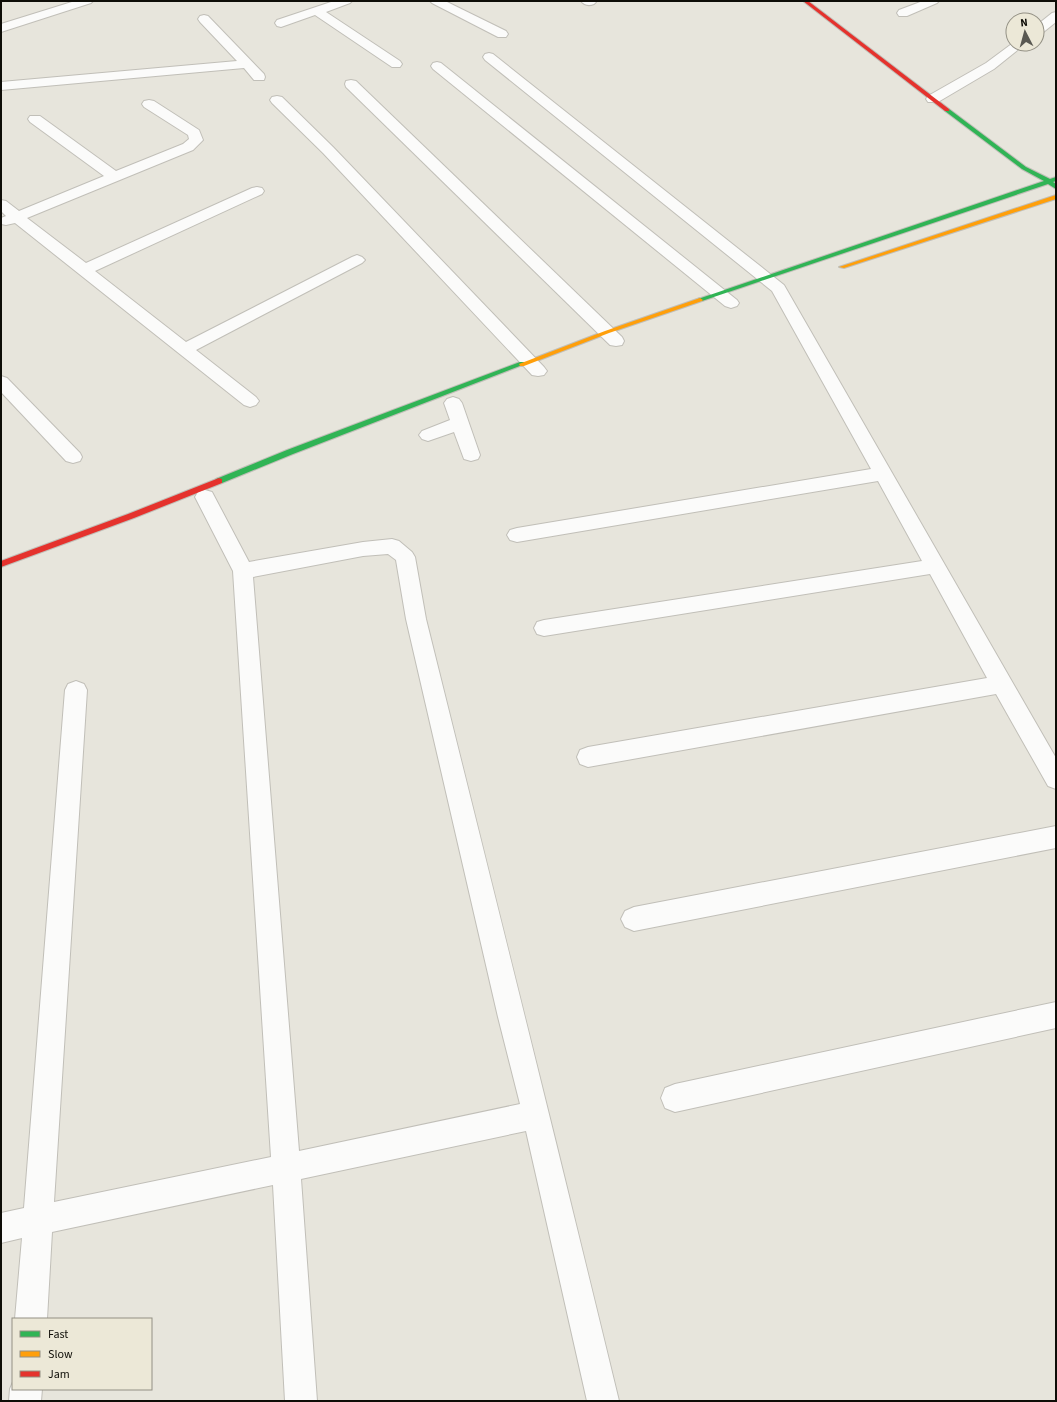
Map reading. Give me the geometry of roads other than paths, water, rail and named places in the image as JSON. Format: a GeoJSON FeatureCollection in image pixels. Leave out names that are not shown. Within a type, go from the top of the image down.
{"type":"FeatureCollection","features":[{"type":"Feature","properties":{"kind":"street"},"geometry":{"type":"LineString","coordinates":[[1,28],[87,1]]}},
{"type":"Feature","properties":{"kind":"street"},"geometry":{"type":"LineString","coordinates":[[436,1],[502,34]]}},
{"type":"Feature","properties":{"kind":"street"},"geometry":{"type":"LineString","coordinates":[[805,1],[1024,168],[1054,182]]}},
{"type":"Feature","properties":{"kind":"street"},"geometry":{"type":"LineString","coordinates":[[903,13],[933,1]]}},
{"type":"Feature","properties":{"kind":"street"},"geometry":{"type":"LineString","coordinates":[[281,23],[339,2]]}},
{"type":"Feature","properties":{"kind":"street"},"geometry":{"type":"LineString","coordinates":[[317,11],[396,64]]}},
{"type":"Feature","properties":{"kind":"street"},"geometry":{"type":"LineString","coordinates":[[1045,25],[1056,16]]}},
{"type":"Feature","properties":{"kind":"street"},"geometry":{"type":"LineString","coordinates":[[204,19],[259,76]]}},
{"type":"Feature","properties":{"kind":"street"},"geometry":{"type":"LineString","coordinates":[[933,99],[990,66],[1008,52]]}},
{"type":"Feature","properties":{"kind":"street"},"geometry":{"type":"LineString","coordinates":[[489,57],[774,286],[883,474],[1056,779]]}},
{"type":"Feature","properties":{"kind":"street"},"geometry":{"type":"LineString","coordinates":[[1,86],[246,64]]}},
{"type":"Feature","properties":{"kind":"street"},"geometry":{"type":"LineString","coordinates":[[437,66],[728,301]]}},
{"type":"Feature","properties":{"kind":"street"},"geometry":{"type":"LineString","coordinates":[[351,84],[614,339]]}},
{"type":"Feature","properties":{"kind":"street"},"geometry":{"type":"LineString","coordinates":[[277,100],[328,150],[535,369]]}},
{"type":"Feature","properties":{"kind":"street"},"geometry":{"type":"LineString","coordinates":[[1,222],[188,147],[196,140],[194,133],[149,104]]}},
{"type":"Feature","properties":{"kind":"street"},"geometry":{"type":"LineString","coordinates":[[35,119],[114,177]]}},
{"type":"Feature","properties":{"kind":"street"},"geometry":{"type":"LineString","coordinates":[[1024,168],[1030,187],[1052,199],[1056,208]]}},
{"type":"Feature","properties":{"kind":"street"},"geometry":{"type":"LineString","coordinates":[[1,564],[131,516],[290,452],[535,369],[614,339],[774,286],[946,217],[1030,187],[1054,182]]}},
{"type":"Feature","properties":{"kind":"street"},"geometry":{"type":"LineString","coordinates":[[84,270],[257,191]]}},
{"type":"Feature","properties":{"kind":"street"},"geometry":{"type":"LineString","coordinates":[[831,271],[1052,199]]}},
{"type":"Feature","properties":{"kind":"street"},"geometry":{"type":"LineString","coordinates":[[1,204],[250,401]]}},
{"type":"Feature","properties":{"kind":"street"},"geometry":{"type":"LineString","coordinates":[[946,217],[962,229]]}},
{"type":"Feature","properties":{"kind":"street"},"geometry":{"type":"LineString","coordinates":[[184,349],[357,260]]}},
{"type":"Feature","properties":{"kind":"street"},"geometry":{"type":"LineString","coordinates":[[1,382],[73,457]]}},
{"type":"Feature","properties":{"kind":"street"},"geometry":{"type":"LineString","coordinates":[[453,403],[471,455]]}},
{"type":"Feature","properties":{"kind":"street"},"geometry":{"type":"LineString","coordinates":[[428,435],[460,423]]}},
{"type":"Feature","properties":{"kind":"street"},"geometry":{"type":"LineString","coordinates":[[290,452],[298,462]]}},
{"type":"Feature","properties":{"kind":"street"},"geometry":{"type":"LineString","coordinates":[[517,535],[883,474]]}},
{"type":"Feature","properties":{"kind":"street"},"geometry":{"type":"LineString","coordinates":[[205,497],[243,571],[286,1168],[301,1401]]}},
{"type":"Feature","properties":{"kind":"street"},"geometry":{"type":"LineString","coordinates":[[131,516],[139,524]]}},
{"type":"Feature","properties":{"kind":"street"},"geometry":{"type":"LineString","coordinates":[[243,571],[363,549],[392,546],[405,557],[418,627],[511,1016],[536,1114],[603,1401]]}},
{"type":"Feature","properties":{"kind":"street"},"geometry":{"type":"LineString","coordinates":[[544,628],[935,566]]}},
{"type":"Feature","properties":{"kind":"street"},"geometry":{"type":"LineString","coordinates":[[588,757],[1002,684]]}},
{"type":"Feature","properties":{"kind":"street"},"geometry":{"type":"LineString","coordinates":[[31,1318],[76,690]]}},
{"type":"Feature","properties":{"kind":"street"},"geometry":{"type":"LineString","coordinates":[[634,919],[1056,837]]}},
{"type":"Feature","properties":{"kind":"street"},"geometry":{"type":"LineString","coordinates":[[675,1098],[1056,1015]]}},
{"type":"Feature","properties":{"kind":"street"},"geometry":{"type":"LineString","coordinates":[[1,1228],[536,1114]]}},
{"type":"Feature","properties":{"kind":"street"},"geometry":{"type":"LineString","coordinates":[[25,1401],[26,1390]]}}]}
